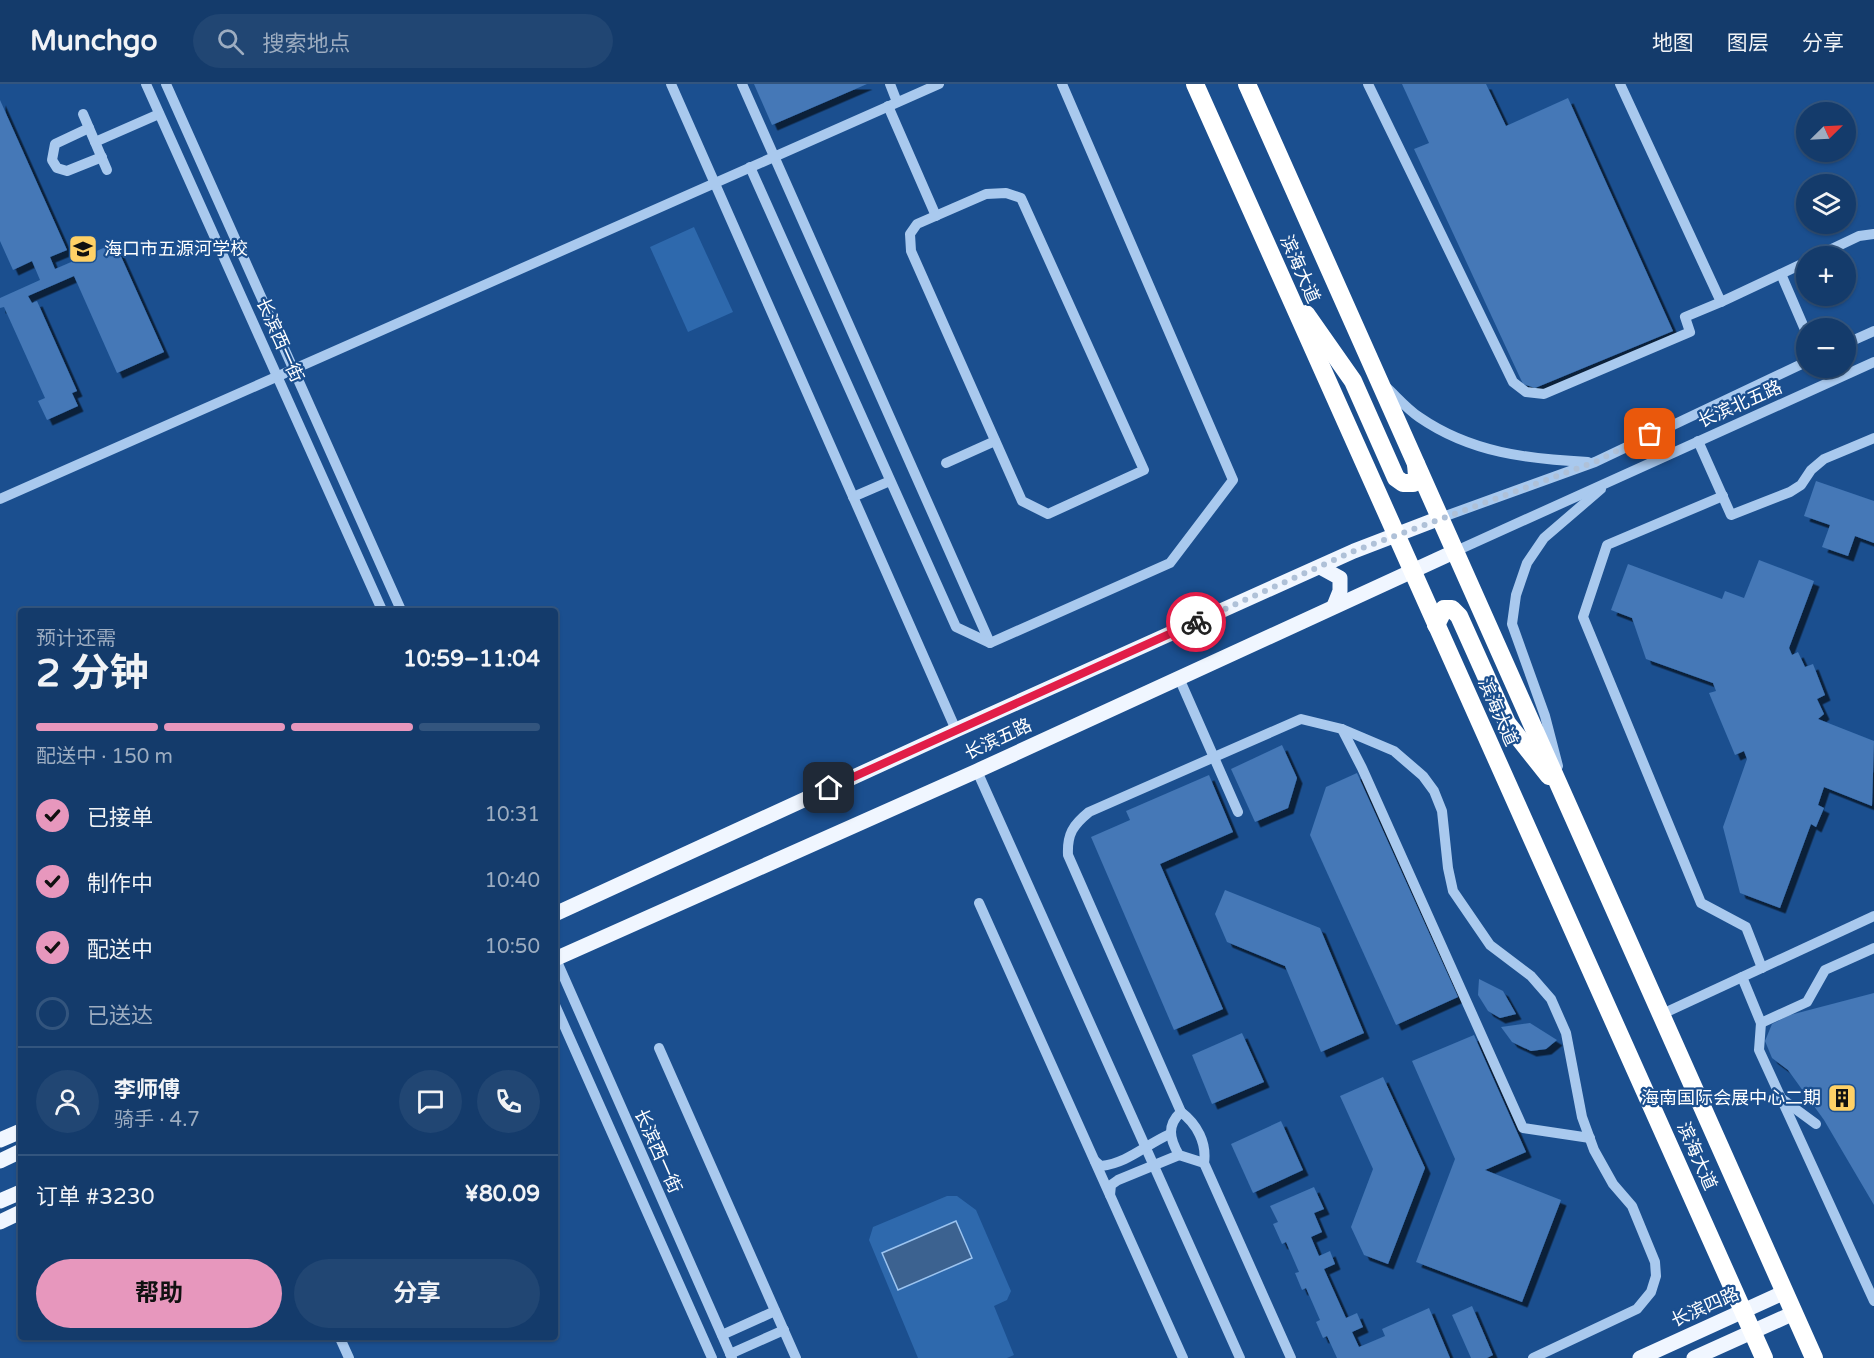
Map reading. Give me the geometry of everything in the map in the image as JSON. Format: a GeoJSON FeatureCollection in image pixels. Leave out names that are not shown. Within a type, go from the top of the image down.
{"type":"FeatureCollection","features":[{"type":"Feature","properties":{"kind":"highway","name":"滨海大道"},"geometry":{"type":"LineString","coordinates":[[1195,84],[1764,1358]]}},
{"type":"Feature","properties":{"kind":"highway","name":"滨海大道"},"geometry":{"type":"LineString","coordinates":[[1247,84],[1814,1358]]}},
{"type":"Feature","properties":{"kind":"highway"},"geometry":{"type":"LineString","coordinates":[[1283,280],[1353,381],[1396,478],[1403,483],[1413,483],[1417,476],[1416,463]]}},
{"type":"Feature","properties":{"kind":"highway"},"geometry":{"type":"LineString","coordinates":[[1436,625],[1444,609],[1452,609],[1459,616],[1507,723],[1566,799]]}},
{"type":"Feature","properties":{"kind":"main road","name":"长滨五路"},"geometry":{"type":"LineString","coordinates":[[558,913],[956,730],[1320,567],[1440,518]]}},
{"type":"Feature","properties":{"kind":"main road","name":"长滨五路"},"geometry":{"type":"LineString","coordinates":[[558,957],[977,771],[1456,551]]}},
{"type":"Feature","properties":{"kind":"main road"},"geometry":{"type":"LineString","coordinates":[[1320,567],[1340,578],[1340,591],[1334,606]]}},
{"type":"Feature","properties":{"kind":"main road"},"geometry":{"type":"LineString","coordinates":[[0,1140],[18,1132]]}},
{"type":"Feature","properties":{"kind":"main road"},"geometry":{"type":"LineString","coordinates":[[0,1161],[18,1152]]}},
{"type":"Feature","properties":{"kind":"main road"},"geometry":{"type":"LineString","coordinates":[[0,1202],[18,1193]]}},
{"type":"Feature","properties":{"kind":"main road"},"geometry":{"type":"LineString","coordinates":[[0,1222],[18,1213]]}},
{"type":"Feature","properties":{"kind":"main road","name":"长滨四路"},"geometry":{"type":"LineString","coordinates":[[1640,1358],[1785,1292]]}},
{"type":"Feature","properties":{"kind":"main road"},"geometry":{"type":"LineString","coordinates":[[1694,1358],[1794,1312]]}},
{"type":"Feature","properties":{"kind":"street","name":"长滨西一街"},"geometry":{"type":"LineString","coordinates":[[146,84],[381,608]]}},
{"type":"Feature","properties":{"kind":"street","name":"长滨西一街"},"geometry":{"type":"LineString","coordinates":[[166,84],[399,608]]}},
{"type":"Feature","properties":{"kind":"street"},"geometry":{"type":"LineString","coordinates":[[671,84],[956,730]]}},
{"type":"Feature","properties":{"kind":"street"},"geometry":{"type":"LineString","coordinates":[[742,84],[990,643]]}},
{"type":"Feature","properties":{"kind":"street"},"geometry":{"type":"LineString","coordinates":[[890,84],[893,104],[936,216]]}},
{"type":"Feature","properties":{"kind":"street"},"geometry":{"type":"LineString","coordinates":[[0,499],[939,84]]}},
{"type":"Feature","properties":{"kind":"street"},"geometry":{"type":"LineString","coordinates":[[750,167],[956,627],[990,643],[1170,563],[1233,480],[1062,84]]}},
{"type":"Feature","properties":{"kind":"street"},"geometry":{"type":"LineString","coordinates":[[1368,84],[1513,382],[1526,392],[1544,394],[1690,332],[1685,317],[1796,267]]}},
{"type":"Feature","properties":{"kind":"street"},"geometry":{"type":"LineString","coordinates":[[1620,84],[1721,302]]}},
{"type":"Feature","properties":{"kind":"street"},"geometry":{"type":"LineString","coordinates":[[83,114],[107,170]]}},
{"type":"Feature","properties":{"kind":"street"},"geometry":{"type":"LineString","coordinates":[[95,142],[159,114]]}},
{"type":"Feature","properties":{"kind":"street"},"geometry":{"type":"LineString","coordinates":[[89,128],[55,144],[52,160],[57,168],[66,171],[102,157]]}},
{"type":"Feature","properties":{"kind":"street"},"geometry":{"type":"LineString","coordinates":[[1006,193],[1021,198],[1144,470],[1048,514],[1022,501],[995,441],[911,251],[910,234],[917,224],[986,194],[1006,193]]}},
{"type":"Feature","properties":{"kind":"street"},"geometry":{"type":"LineString","coordinates":[[1838,246],[1859,236],[1874,234]]}},
{"type":"Feature","properties":{"kind":"street"},"geometry":{"type":"LineString","coordinates":[[1781,274],[1800,318]]}},
{"type":"Feature","properties":{"kind":"street"},"geometry":{"type":"LineString","coordinates":[[1856,339],[1874,331]]}},
{"type":"Feature","properties":{"kind":"street","name":"长滨北五路"},"geometry":{"type":"LineString","coordinates":[[1456,551],[1874,362]]}},
{"type":"Feature","properties":{"kind":"street","name":"长滨北五路"},"geometry":{"type":"LineString","coordinates":[[1440,518],[1595,462],[1796,367]]}},
{"type":"Feature","properties":{"kind":"street"},"geometry":{"type":"LineString","coordinates":[[1380,381],[1419,417],[1488,450],[1532,460],[1595,462]]}},
{"type":"Feature","properties":{"kind":"street"},"geometry":{"type":"LineString","coordinates":[[1698,441],[1731,515],[1790,492],[1801,485],[1811,470],[1824,459],[1874,438]]}},
{"type":"Feature","properties":{"kind":"street"},"geometry":{"type":"LineString","coordinates":[[945,463],[995,441]]}},
{"type":"Feature","properties":{"kind":"street"},"geometry":{"type":"LineString","coordinates":[[853,497],[891,481]]}},
{"type":"Feature","properties":{"kind":"street"},"geometry":{"type":"LineString","coordinates":[[1566,799],[1545,716],[1512,624],[1516,595],[1527,563],[1544,538],[1608,483]]}},
{"type":"Feature","properties":{"kind":"street"},"geometry":{"type":"LineString","coordinates":[[1723,496],[1607,545],[1583,617],[1701,903],[1746,927],[1762,968]]}},
{"type":"Feature","properties":{"kind":"street"},"geometry":{"type":"LineString","coordinates":[[1179,678],[1238,812]]}},
{"type":"Feature","properties":{"kind":"street"},"geometry":{"type":"LineString","coordinates":[[1291,1358],[1204,1163],[1205,1155],[1199,1133],[1181,1112],[1068,855],[1067,838],[1074,824],[1089,812],[1301,719],[1342,729],[1394,751],[1424,776],[1434,791],[1442,811],[1448,868],[1454,891],[1490,945],[1531,976],[1551,999],[1566,1033],[1582,1117],[1590,1138],[1613,1184],[1632,1206],[1655,1262],[1656,1276],[1651,1292],[1636,1309],[1533,1358]]}},
{"type":"Feature","properties":{"kind":"street"},"geometry":{"type":"LineString","coordinates":[[1342,729],[1362,768],[1523,1128],[1590,1138]]}},
{"type":"Feature","properties":{"kind":"street"},"geometry":{"type":"LineString","coordinates":[[977,771],[1240,1358]]}},
{"type":"Feature","properties":{"kind":"street"},"geometry":{"type":"LineString","coordinates":[[979,903],[1183,1358]]}},
{"type":"Feature","properties":{"kind":"street"},"geometry":{"type":"LineString","coordinates":[[1660,1015],[1874,916]]}},
{"type":"Feature","properties":{"kind":"street"},"geometry":{"type":"LineString","coordinates":[[1761,1023],[1807,1002],[1825,970],[1874,948]]}},
{"type":"Feature","properties":{"kind":"street","name":"长滨西一街"},"geometry":{"type":"LineString","coordinates":[[558,965],[731,1356]]}},
{"type":"Feature","properties":{"kind":"street"},"geometry":{"type":"LineString","coordinates":[[1742,977],[1761,1023],[1759,1050],[1874,1301]]}},
{"type":"Feature","properties":{"kind":"street","name":"长滨西一街"},"geometry":{"type":"LineString","coordinates":[[558,1012],[712,1358]]}},
{"type":"Feature","properties":{"kind":"street"},"geometry":{"type":"LineString","coordinates":[[659,1048],[796,1358]]}},
{"type":"Feature","properties":{"kind":"street"},"geometry":{"type":"LineString","coordinates":[[1782,1099],[1816,1124]]}},
{"type":"Feature","properties":{"kind":"street"},"geometry":{"type":"LineString","coordinates":[[1179,1155],[1170,1134],[1173,1119],[1181,1112]]}},
{"type":"Feature","properties":{"kind":"street"},"geometry":{"type":"LineString","coordinates":[[1095,1161],[1101,1166],[1111,1165],[1131,1157],[1144,1145],[1170,1134]]}},
{"type":"Feature","properties":{"kind":"street"},"geometry":{"type":"LineString","coordinates":[[1110,1196],[1112,1185],[1118,1180],[1179,1155],[1204,1163]]}},
{"type":"Feature","properties":{"kind":"street"},"geometry":{"type":"LineString","coordinates":[[722,1335],[775,1311]]}},
{"type":"Feature","properties":{"kind":"street"},"geometry":{"type":"LineString","coordinates":[[731,1356],[784,1330]]}},
{"type":"Feature","properties":{"kind":"street"},"geometry":{"type":"LineString","coordinates":[[341,1340],[349,1358]]}},
{"type":"Feature","properties":{"kind":"shaded area"},"geometry":{"type":"Polygon","coordinates":[[[694,227],[733,312],[688,332],[650,247],[694,227]]]}},
{"type":"Feature","properties":{"kind":"shaded area"},"geometry":{"type":"Polygon","coordinates":[[[947,1196],[957,1196],[976,1210],[1011,1291],[1007,1300],[994,1306],[1014,1355],[1007,1358],[918,1358],[869,1240],[873,1227],[947,1196]]]}},
{"type":"Feature","properties":{"kind":"shaded area"},"geometry":{"type":"Polygon","coordinates":[[[956,1221],[972,1258],[898,1290],[882,1253],[956,1221]]]}},
{"type":"Feature","properties":{"kind":"building"},"geometry":{"type":"Polygon","coordinates":[[[754,84],[867,84],[772,125],[754,84]]]}},
{"type":"Feature","properties":{"kind":"building"},"geometry":{"type":"Polygon","coordinates":[[[1402,84],[1486,84],[1506,126],[1568,98],[1673,331],[1535,388],[1523,384],[1414,149],[1429,143],[1402,84]]]}},
{"type":"Feature","properties":{"kind":"building"},"geometry":{"type":"Polygon","coordinates":[[[0,100],[67,250],[50,257],[55,269],[115,243],[164,352],[117,373],[74,276],[28,296],[32,303],[37,301],[77,391],[72,393],[78,406],[47,420],[38,401],[45,398],[4,307],[0,308],[0,298],[40,280],[32,261],[13,270],[0,241],[0,100]]]}},
{"type":"Feature","properties":{"kind":"building"},"geometry":{"type":"Polygon","coordinates":[[[1816,481],[1874,501],[1874,543],[1855,536],[1848,556],[1822,547],[1830,525],[1804,516],[1816,481]]]}},
{"type":"Feature","properties":{"kind":"building"},"geometry":{"type":"Polygon","coordinates":[[[1759,560],[1814,581],[1789,648],[1792,655],[1798,652],[1805,667],[1813,664],[1825,695],[1817,699],[1824,714],[1818,719],[1874,741],[1872,806],[1824,787],[1818,805],[1824,808],[1816,827],[1811,824],[1780,908],[1740,893],[1723,827],[1747,759],[1744,751],[1735,755],[1709,693],[1716,691],[1713,683],[1646,659],[1632,618],[1611,610],[1628,564],[1722,599],[1725,591],[1744,598],[1759,560]]]}},
{"type":"Feature","properties":{"kind":"building"},"geometry":{"type":"Polygon","coordinates":[[[1282,745],[1297,778],[1288,808],[1255,822],[1231,769],[1282,745]]]}},
{"type":"Feature","properties":{"kind":"building"},"geometry":{"type":"Polygon","coordinates":[[[1357,773],[1458,997],[1396,1025],[1310,835],[1326,787],[1357,773]]]}},
{"type":"Feature","properties":{"kind":"building"},"geometry":{"type":"Polygon","coordinates":[[[1209,775],[1233,832],[1160,864],[1223,1009],[1174,1030],[1091,837],[1130,820],[1126,811],[1209,775]]]}},
{"type":"Feature","properties":{"kind":"building"},"geometry":{"type":"Polygon","coordinates":[[[1225,890],[1320,928],[1364,1033],[1321,1052],[1285,966],[1227,942],[1215,914],[1225,890]]]}},
{"type":"Feature","properties":{"kind":"building"},"geometry":{"type":"Polygon","coordinates":[[[1479,979],[1503,991],[1516,1014],[1500,1018],[1488,1011],[1478,995],[1479,979]]]}},
{"type":"Feature","properties":{"kind":"building","name":"海南国际会展中心二期"},"geometry":{"type":"Polygon","coordinates":[[[1874,993],[1874,1205],[1824,1120],[1788,1070],[1772,1058],[1765,1041],[1772,1024],[1790,1015],[1874,993]]]}},
{"type":"Feature","properties":{"kind":"building"},"geometry":{"type":"Polygon","coordinates":[[[1530,1023],[1557,1040],[1546,1049],[1531,1051],[1512,1042],[1501,1027],[1530,1023]]]}},
{"type":"Feature","properties":{"kind":"building"},"geometry":{"type":"Polygon","coordinates":[[[1242,1033],[1264,1082],[1212,1104],[1192,1055],[1242,1033]]]}},
{"type":"Feature","properties":{"kind":"building"},"geometry":{"type":"Polygon","coordinates":[[[1474,1035],[1526,1152],[1485,1170],[1561,1200],[1522,1302],[1416,1262],[1455,1159],[1412,1061],[1474,1035]]]}},
{"type":"Feature","properties":{"kind":"building"},"geometry":{"type":"Polygon","coordinates":[[[1383,1077],[1425,1168],[1388,1264],[1364,1255],[1351,1227],[1373,1169],[1340,1096],[1383,1077]]]}},
{"type":"Feature","properties":{"kind":"building"},"geometry":{"type":"Polygon","coordinates":[[[1281,1121],[1303,1170],[1253,1193],[1231,1144],[1281,1121]]]}},
{"type":"Feature","properties":{"kind":"building"},"geometry":{"type":"Polygon","coordinates":[[[1314,1187],[1324,1209],[1314,1213],[1322,1232],[1311,1237],[1319,1256],[1330,1251],[1335,1264],[1324,1269],[1346,1318],[1357,1313],[1363,1327],[1352,1332],[1359,1347],[1385,1336],[1382,1329],[1429,1308],[1450,1358],[1337,1358],[1327,1336],[1323,1338],[1316,1322],[1320,1320],[1306,1288],[1302,1290],[1295,1273],[1299,1272],[1286,1242],[1282,1244],[1273,1224],[1278,1222],[1270,1206],[1314,1187]]]}},
{"type":"Feature","properties":{"kind":"building"},"geometry":{"type":"Polygon","coordinates":[[[1472,1306],[1493,1355],[1487,1358],[1471,1358],[1452,1315],[1472,1306]]]}},
{"type":"Feature","properties":{"kind":"way so far"},"geometry":{"type":"LineString","coordinates":[[1196,622],[1354,551],[1484,501],[1595,462],[1650,434]]}},
{"type":"Feature","properties":{"kind":"place","name":"海口市五源河学校"},"geometry":{"type":"Point","coordinates":[83,249]}},
{"type":"Feature","properties":{"kind":"place","name":"海南国际会展中心二期"},"geometry":{"type":"Point","coordinates":[1842,1098]}},
{"type":"Feature","properties":{"kind":"route"},"geometry":{"type":"LineString","coordinates":[[829,788],[1196,622]]}}]}
